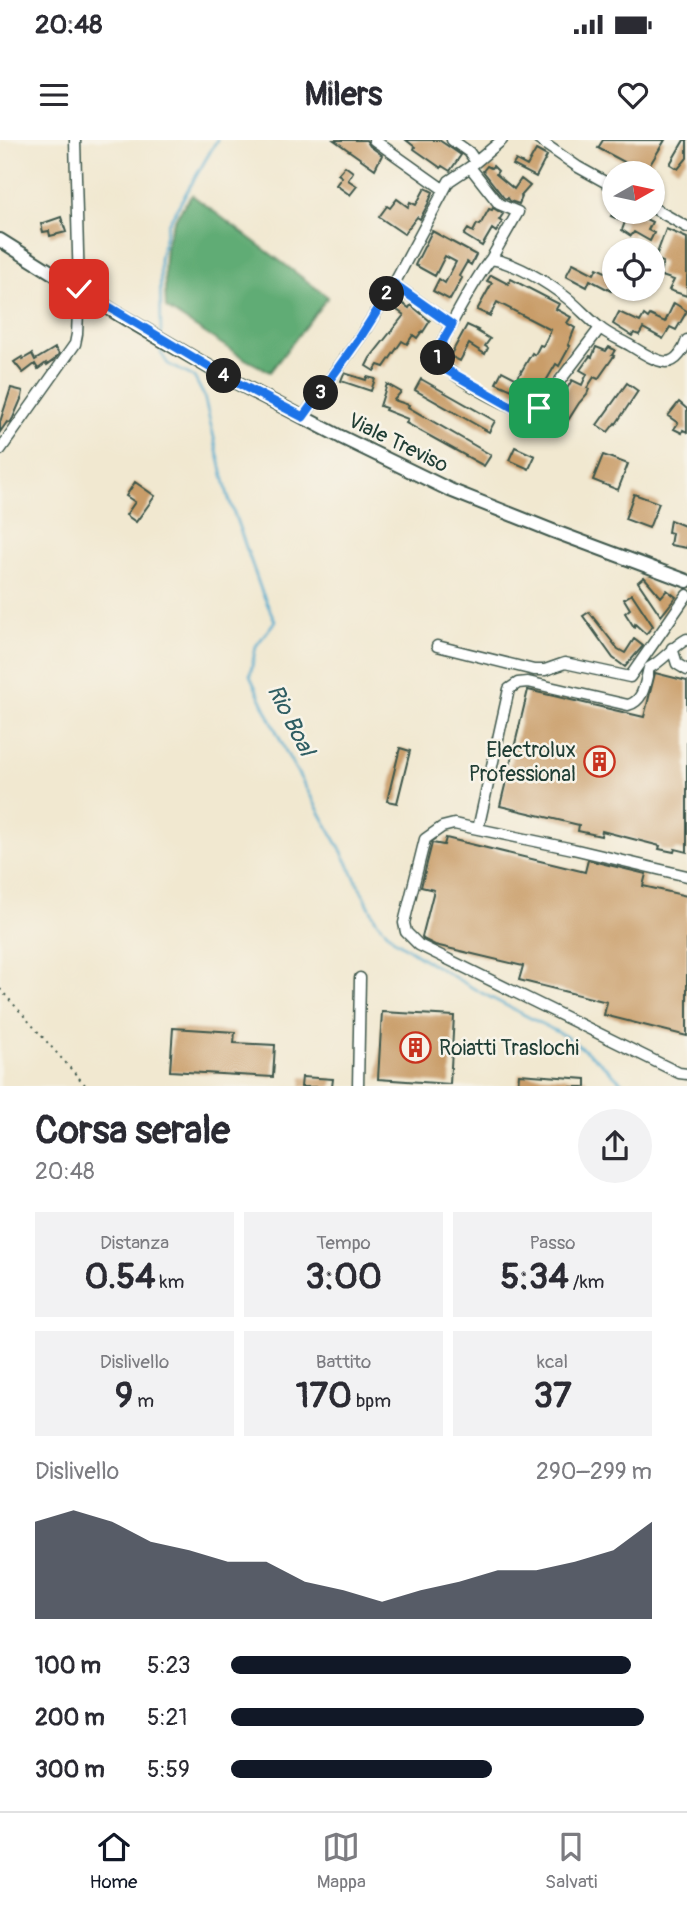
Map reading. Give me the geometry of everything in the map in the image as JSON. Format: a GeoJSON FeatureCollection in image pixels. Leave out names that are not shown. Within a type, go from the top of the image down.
{"type":"FeatureCollection","features":[{"type":"Feature","properties":{"kind":"main road","name":"Viale Treviso"},"geometry":{"type":"LineString","coordinates":[[0,240],[118,314],[226,377],[450,490],[687,581]]}},
{"type":"Feature","properties":{"kind":"street"},"geometry":{"type":"LineString","coordinates":[[0,450],[75,344],[79,289],[75,140]]}},
{"type":"Feature","properties":{"kind":"street"},"geometry":{"type":"LineString","coordinates":[[374,140],[443,189]]}},
{"type":"Feature","properties":{"kind":"street"},"geometry":{"type":"LineString","coordinates":[[452,140],[469,152],[473,164],[499,204],[518,212],[470,289],[441,345],[438,357],[440,363],[445,369],[489,395],[514,408],[530,412],[539,408],[600,328]]}},
{"type":"Feature","properties":{"kind":"street"},"geometry":{"type":"LineString","coordinates":[[303,417],[361,336],[394,284],[443,189],[449,181],[502,140]]}},
{"type":"Feature","properties":{"kind":"street"},"geometry":{"type":"LineString","coordinates":[[539,140],[602,180]]}},
{"type":"Feature","properties":{"kind":"street"},"geometry":{"type":"LineString","coordinates":[[665,215],[687,228]]}},
{"type":"Feature","properties":{"kind":"street"},"geometry":{"type":"LineString","coordinates":[[491,259],[514,266],[549,285],[600,328],[650,356],[666,362],[674,359],[680,354],[687,340]]}},
{"type":"Feature","properties":{"kind":"street"},"geometry":{"type":"LineString","coordinates":[[394,284],[452,325]]}},
{"type":"Feature","properties":{"kind":"street"},"geometry":{"type":"LineString","coordinates":[[437,646],[534,670],[545,670],[565,663],[630,677],[687,595]]}},
{"type":"Feature","properties":{"kind":"street"},"geometry":{"type":"LineString","coordinates":[[478,829],[509,689],[517,683],[528,682],[628,705],[636,703],[649,668],[663,661],[672,648],[687,639]]}},
{"type":"Feature","properties":{"kind":"street"},"geometry":{"type":"LineString","coordinates":[[672,648],[677,664],[687,670]]}},
{"type":"Feature","properties":{"kind":"street"},"geometry":{"type":"LineString","coordinates":[[687,876],[454,824],[442,827],[425,839],[404,923],[406,932],[419,945],[679,1073],[687,1074]]}},
{"type":"Feature","properties":{"kind":"street"},"geometry":{"type":"LineString","coordinates":[[358,1086],[360,978]]}},
{"type":"Feature","properties":{"kind":"path"},"geometry":{"type":"LineString","coordinates":[[0,989],[86,1086]]}},
{"type":"Feature","properties":{"kind":"green space"},"geometry":{"type":"Polygon","coordinates":[[[192,195],[328,297],[270,372],[166,308],[165,265],[169,234],[181,209],[192,195]]]}},
{"type":"Feature","properties":{"kind":"building"},"geometry":{"type":"Polygon","coordinates":[[[334,140],[366,140],[382,155],[375,169],[334,140]]]}},
{"type":"Feature","properties":{"kind":"building"},"geometry":{"type":"Polygon","coordinates":[[[406,140],[439,140],[461,155],[450,171],[442,166],[441,168],[414,149],[406,140]]]}},
{"type":"Feature","properties":{"kind":"building"},"geometry":{"type":"Polygon","coordinates":[[[603,140],[665,140],[652,161],[622,161],[598,148],[603,140]]]}},
{"type":"Feature","properties":{"kind":"building"},"geometry":{"type":"Polygon","coordinates":[[[684,140],[687,140],[687,158],[678,169],[670,164],[684,140]]]}},
{"type":"Feature","properties":{"kind":"building"},"geometry":{"type":"Polygon","coordinates":[[[536,150],[547,156],[536,177],[513,165],[516,160],[527,166],[536,150]]]}},
{"type":"Feature","properties":{"kind":"building"},"geometry":{"type":"Polygon","coordinates":[[[345,166],[353,172],[348,180],[357,186],[350,195],[336,185],[342,177],[338,174],[345,166]]]}},
{"type":"Feature","properties":{"kind":"building"},"geometry":{"type":"Polygon","coordinates":[[[487,166],[493,166],[498,171],[496,174],[514,189],[521,179],[530,186],[521,196],[519,204],[504,198],[483,171],[487,166]]]}},
{"type":"Feature","properties":{"kind":"building"},"geometry":{"type":"Polygon","coordinates":[[[425,188],[433,192],[428,204],[420,219],[417,217],[404,234],[379,217],[387,206],[390,208],[397,199],[408,207],[410,202],[416,205],[425,188]]]}},
{"type":"Feature","properties":{"kind":"building"},"geometry":{"type":"Polygon","coordinates":[[[493,208],[503,214],[499,220],[502,222],[496,232],[492,229],[482,246],[464,235],[468,229],[473,232],[489,209],[493,208]]]}},
{"type":"Feature","properties":{"kind":"building"},"geometry":{"type":"Polygon","coordinates":[[[61,217],[66,232],[50,236],[49,231],[43,232],[41,224],[61,217]]]}},
{"type":"Feature","properties":{"kind":"building"},"geometry":{"type":"Polygon","coordinates":[[[624,224],[651,224],[648,230],[654,233],[652,238],[645,238],[634,232],[631,236],[622,230],[624,224]]]}},
{"type":"Feature","properties":{"kind":"building"},"geometry":{"type":"Polygon","coordinates":[[[666,229],[687,238],[687,296],[669,290],[674,280],[665,277],[665,238],[663,238],[666,229]]]}},
{"type":"Feature","properties":{"kind":"building"},"geometry":{"type":"Polygon","coordinates":[[[432,231],[476,255],[471,265],[467,262],[450,300],[433,291],[439,279],[445,283],[456,262],[445,256],[435,276],[415,265],[432,231]]]}},
{"type":"Feature","properties":{"kind":"building"},"geometry":{"type":"Polygon","coordinates":[[[573,263],[594,274],[597,268],[602,270],[602,286],[590,280],[587,287],[566,276],[573,263]]]}},
{"type":"Feature","properties":{"kind":"building"},"geometry":{"type":"Polygon","coordinates":[[[491,275],[508,284],[511,279],[559,304],[556,309],[571,317],[567,323],[575,328],[568,345],[570,346],[559,366],[556,364],[543,386],[538,384],[530,398],[496,383],[502,371],[517,379],[532,353],[535,355],[540,345],[543,346],[551,330],[497,302],[490,316],[477,310],[492,283],[487,281],[491,275]]]}},
{"type":"Feature","properties":{"kind":"building"},"geometry":{"type":"Polygon","coordinates":[[[399,301],[409,308],[411,305],[430,321],[417,338],[413,335],[407,344],[402,341],[384,367],[378,365],[374,371],[366,366],[370,358],[404,315],[394,308],[399,301]]]}},
{"type":"Feature","properties":{"kind":"building"},"geometry":{"type":"Polygon","coordinates":[[[674,303],[687,311],[676,330],[670,327],[663,339],[643,328],[639,335],[634,333],[632,336],[613,324],[619,312],[640,322],[644,315],[648,318],[650,315],[665,322],[674,303]]]}},
{"type":"Feature","properties":{"kind":"building"},"geometry":{"type":"Polygon","coordinates":[[[467,325],[490,339],[485,346],[488,348],[485,354],[469,344],[460,361],[450,356],[467,325]]]}},
{"type":"Feature","properties":{"kind":"building"},"geometry":{"type":"Polygon","coordinates":[[[596,347],[606,351],[609,347],[615,350],[612,355],[614,356],[598,379],[594,377],[587,388],[587,394],[567,422],[561,418],[564,407],[558,404],[572,380],[582,385],[587,374],[580,370],[590,356],[592,357],[596,347]]]}},
{"type":"Feature","properties":{"kind":"building"},"geometry":{"type":"Polygon","coordinates":[[[55,348],[59,354],[38,369],[35,364],[23,373],[14,362],[32,354],[35,360],[55,348]]]}},
{"type":"Feature","properties":{"kind":"building"},"geometry":{"type":"Polygon","coordinates":[[[344,373],[366,380],[367,377],[375,379],[371,391],[341,381],[344,373]]]}},
{"type":"Feature","properties":{"kind":"building"},"geometry":{"type":"Polygon","coordinates":[[[421,379],[495,421],[489,432],[415,390],[421,379]]]}},
{"type":"Feature","properties":{"kind":"building"},"geometry":{"type":"Polygon","coordinates":[[[627,383],[638,391],[608,432],[597,425],[627,383]]]}},
{"type":"Feature","properties":{"kind":"building"},"geometry":{"type":"Polygon","coordinates":[[[387,384],[401,392],[394,400],[409,405],[408,407],[491,455],[484,466],[406,423],[408,419],[380,406],[387,384]]]}},
{"type":"Feature","properties":{"kind":"building"},"geometry":{"type":"Polygon","coordinates":[[[11,388],[23,391],[22,397],[10,423],[7,422],[0,432],[0,422],[11,388]]]}},
{"type":"Feature","properties":{"kind":"building"},"geometry":{"type":"Polygon","coordinates":[[[679,402],[687,409],[687,432],[683,430],[682,433],[674,429],[678,423],[668,416],[679,402]]]}},
{"type":"Feature","properties":{"kind":"building"},"geometry":{"type":"Polygon","coordinates":[[[515,447],[535,456],[529,469],[509,460],[515,447]]]}},
{"type":"Feature","properties":{"kind":"building"},"geometry":{"type":"Polygon","coordinates":[[[603,455],[628,464],[618,490],[593,480],[603,455]]]}},
{"type":"Feature","properties":{"kind":"building"},"geometry":{"type":"Polygon","coordinates":[[[135,482],[155,496],[136,522],[126,515],[135,502],[126,496],[135,482]]]}},
{"type":"Feature","properties":{"kind":"building"},"geometry":{"type":"Polygon","coordinates":[[[634,494],[659,503],[649,528],[625,519],[634,494]]]}},
{"type":"Feature","properties":{"kind":"building"},"geometry":{"type":"Polygon","coordinates":[[[670,520],[687,527],[687,548],[670,545],[670,520]]]}},
{"type":"Feature","properties":{"kind":"building"},"geometry":{"type":"Polygon","coordinates":[[[644,577],[661,597],[667,590],[676,597],[661,616],[638,582],[644,577]]]}},
{"type":"Feature","properties":{"kind":"building"},"geometry":{"type":"Polygon","coordinates":[[[632,594],[653,626],[646,634],[635,624],[634,627],[625,613],[630,609],[624,599],[632,594]]]}},
{"type":"Feature","properties":{"kind":"building"},"geometry":{"type":"Polygon","coordinates":[[[589,612],[618,649],[625,653],[634,639],[643,646],[625,667],[613,658],[583,616],[589,612]]]}},
{"type":"Feature","properties":{"kind":"building","name":"Electrolux Professional"},"geometry":{"type":"Polygon","coordinates":[[[655,673],[687,681],[687,852],[659,849],[660,846],[602,831],[601,836],[578,831],[579,825],[500,806],[528,690],[644,717],[655,673]]]}},
{"type":"Feature","properties":{"kind":"building"},"geometry":{"type":"Polygon","coordinates":[[[400,748],[410,751],[397,803],[387,801],[400,748]]]}},
{"type":"Feature","properties":{"kind":"building"},"geometry":{"type":"Polygon","coordinates":[[[446,838],[585,872],[588,860],[646,874],[643,886],[687,896],[687,1036],[604,1015],[607,1002],[519,980],[523,966],[435,945],[423,939],[434,890],[421,887],[432,843],[444,845],[446,838]]]}},
{"type":"Feature","properties":{"kind":"building","name":"Roiatti Traslochi"},"geometry":{"type":"Polygon","coordinates":[[[382,1012],[454,1016],[450,1084],[378,1079],[382,1012]]]}},
{"type":"Feature","properties":{"kind":"building"},"geometry":{"type":"Polygon","coordinates":[[[173,1028],[235,1032],[234,1043],[275,1045],[273,1077],[170,1071],[173,1028]]]}},
{"type":"Feature","properties":{"kind":"building"},"geometry":{"type":"Polygon","coordinates":[[[519,1074],[586,1079],[586,1086],[518,1086],[519,1074]]]}},
{"type":"Feature","properties":{"kind":"building"},"geometry":{"type":"Polygon","coordinates":[[[302,1077],[333,1079],[332,1086],[301,1086],[302,1077]]]}},
{"type":"Feature","properties":{"kind":"waterway","name":"Rio Boal"},"geometry":{"type":"LineString","coordinates":[[161,334],[160,259],[168,224],[217,140]]}},
{"type":"Feature","properties":{"kind":"waterway","name":"Rio Boal"},"geometry":{"type":"LineString","coordinates":[[161,344],[161,353],[168,364],[194,377],[204,396],[228,496],[261,590],[275,621],[256,646],[250,676],[287,754],[342,852],[376,920],[395,940],[422,958],[478,991],[567,1037],[626,1086]]}},
{"type":"Feature","properties":{"kind":"place","name":"Electrolux Professional"},"geometry":{"type":"Point","coordinates":[599,762]}},
{"type":"Feature","properties":{"kind":"place","name":"Roiatti Traslochi"},"geometry":{"type":"Point","coordinates":[416,1048]}},
{"type":"Feature","properties":{"kind":"route"},"geometry":{"type":"LineString","coordinates":[[79,289],[226,377],[303,417],[361,336],[394,284],[452,325],[438,357],[445,369],[514,408],[530,412],[539,408]]}}]}
